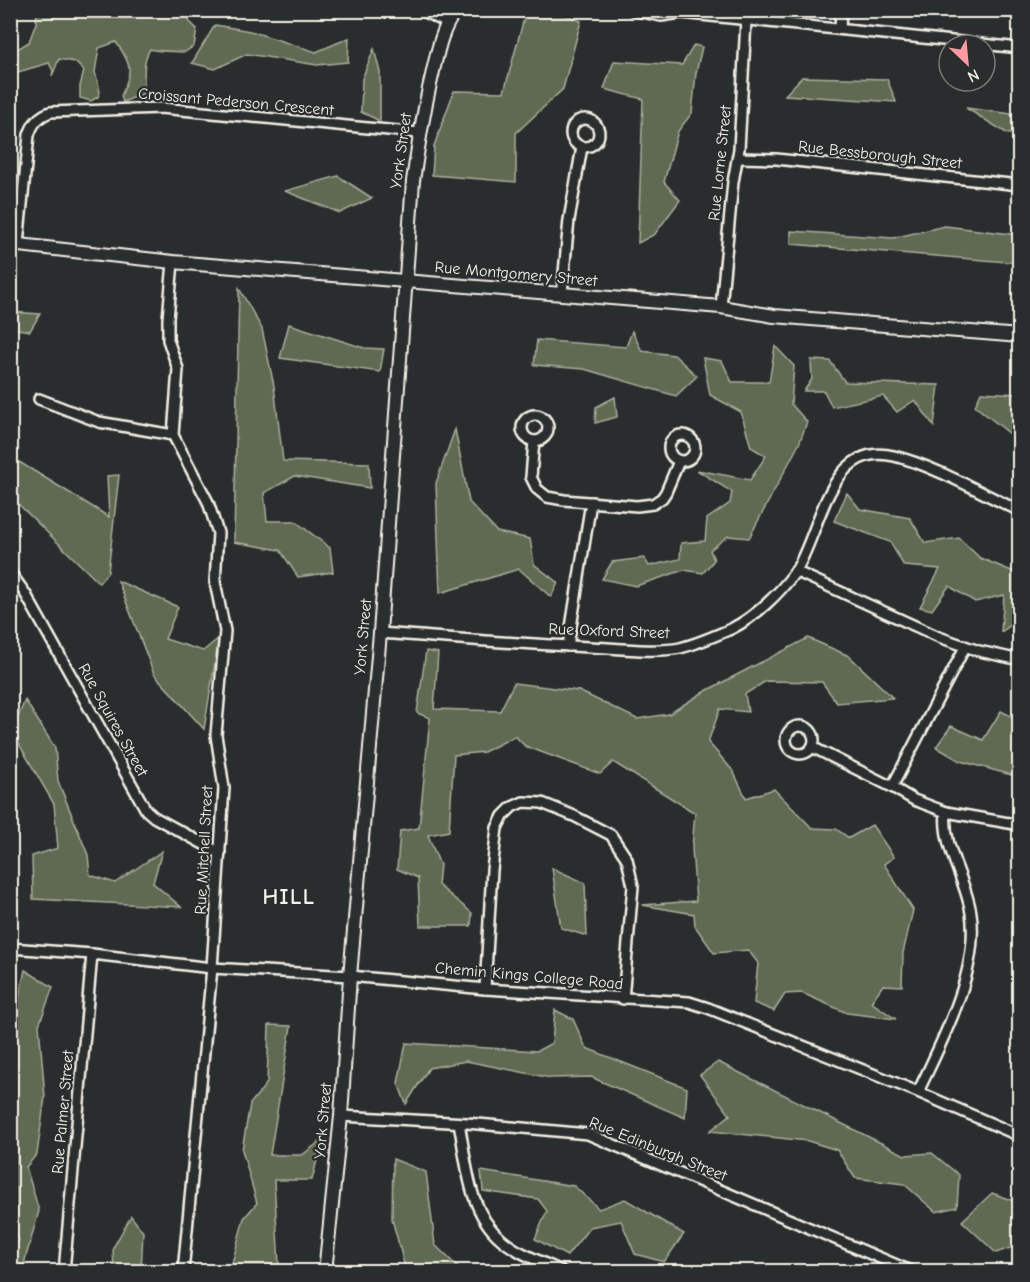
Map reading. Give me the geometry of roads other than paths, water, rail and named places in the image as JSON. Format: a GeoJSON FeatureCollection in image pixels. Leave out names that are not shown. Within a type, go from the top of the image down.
{"type":"FeatureCollection","features":[{"type":"Feature","properties":{"kind":"street"},"geometry":{"type":"LineString","coordinates":[[421,10],[447,22]]}},
{"type":"Feature","properties":{"kind":"street","name":"York Street"},"geometry":{"type":"LineString","coordinates":[[325,1272],[341,1116],[350,976],[380,633],[410,213],[419,133],[439,43],[447,22],[456,10]]}},
{"type":"Feature","properties":{"kind":"street"},"geometry":{"type":"LineString","coordinates":[[632,10],[662,16],[681,12],[746,21],[1020,48]]}},
{"type":"Feature","properties":{"kind":"street"},"geometry":{"type":"LineString","coordinates":[[840,29],[841,10]]}},
{"type":"Feature","properties":{"kind":"street","name":"Rue Lorne Street"},"geometry":{"type":"LineString","coordinates":[[722,307],[729,218],[738,158],[746,21]]}},
{"type":"Feature","properties":{"kind":"street","name":"Croissant Pederson Crescent"},"geometry":{"type":"LineString","coordinates":[[14,244],[29,135],[33,124],[41,116],[50,112],[161,108],[419,133]]}},
{"type":"Feature","properties":{"kind":"street"},"geometry":{"type":"LineString","coordinates":[[562,294],[570,211],[582,147]]}},
{"type":"Feature","properties":{"kind":"street","name":"Rue Bessborough Street"},"geometry":{"type":"LineString","coordinates":[[738,158],[776,159],[1020,185]]}},
{"type":"Feature","properties":{"kind":"street","name":"Rue Montgomery Street"},"geometry":{"type":"LineString","coordinates":[[14,244],[173,262],[722,307],[774,316],[1020,336]]}},
{"type":"Feature","properties":{"kind":"street"},"geometry":{"type":"LineString","coordinates":[[39,399],[99,422],[173,435],[178,369],[168,340],[168,319],[173,262]]}},
{"type":"Feature","properties":{"kind":"street","name":"Rue Mitchell Street"},"geometry":{"type":"LineString","coordinates":[[173,435],[208,502],[218,533],[215,582],[225,631],[216,735],[224,788],[212,968],[183,1272]]}},
{"type":"Feature","properties":{"kind":"street"},"geometry":{"type":"LineString","coordinates":[[534,441],[531,472],[537,489],[547,497],[564,500],[637,506],[653,504],[666,492],[678,461]]}},
{"type":"Feature","properties":{"kind":"street","name":"Rue Oxford Street"},"geometry":{"type":"LineString","coordinates":[[380,633],[627,649],[678,648],[706,639],[754,615],[777,592],[795,571],[833,488],[845,468],[857,459],[872,455],[893,456],[934,471],[1020,510]]}},
{"type":"Feature","properties":{"kind":"street"},"geometry":{"type":"LineString","coordinates":[[568,646],[591,502]]}},
{"type":"Feature","properties":{"kind":"street"},"geometry":{"type":"LineString","coordinates":[[795,571],[939,637],[965,647],[1020,660]]}},
{"type":"Feature","properties":{"kind":"street","name":"Rue Squires Street"},"geometry":{"type":"LineString","coordinates":[[10,572],[18,580],[146,810],[154,817],[219,853]]}},
{"type":"Feature","properties":{"kind":"street"},"geometry":{"type":"LineString","coordinates":[[892,787],[965,647]]}},
{"type":"Feature","properties":{"kind":"street"},"geometry":{"type":"LineString","coordinates":[[812,747],[914,800],[946,812],[1020,825]]}},
{"type":"Feature","properties":{"kind":"street"},"geometry":{"type":"LineString","coordinates":[[485,989],[492,870],[497,828],[503,816],[512,807],[523,802],[542,803],[574,816],[611,836],[627,859],[633,886],[623,999]]}},
{"type":"Feature","properties":{"kind":"street"},"geometry":{"type":"LineString","coordinates":[[918,1092],[958,1002],[967,971],[971,943],[971,914],[946,835],[946,812]]}},
{"type":"Feature","properties":{"kind":"street","name":"Chemin Kings College Road"},"geometry":{"type":"LineString","coordinates":[[10,948],[92,954],[212,968],[350,976],[485,989],[688,1002],[918,1092],[1020,1136]]}},
{"type":"Feature","properties":{"kind":"street","name":"Rue Palmer Street"},"geometry":{"type":"LineString","coordinates":[[63,1272],[92,954]]}},
{"type":"Feature","properties":{"kind":"street","name":"Rue Edinburgh Street"},"geometry":{"type":"LineString","coordinates":[[341,1116],[588,1134],[913,1272]]}},
{"type":"Feature","properties":{"kind":"street"},"geometry":{"type":"LineString","coordinates":[[459,1123],[472,1193],[487,1225],[502,1240],[524,1254],[563,1272]]}},
{"type":"Feature","properties":{"kind":"district","name":"HILL"},"geometry":{"type":"Point","coordinates":[289,897]}}]}
